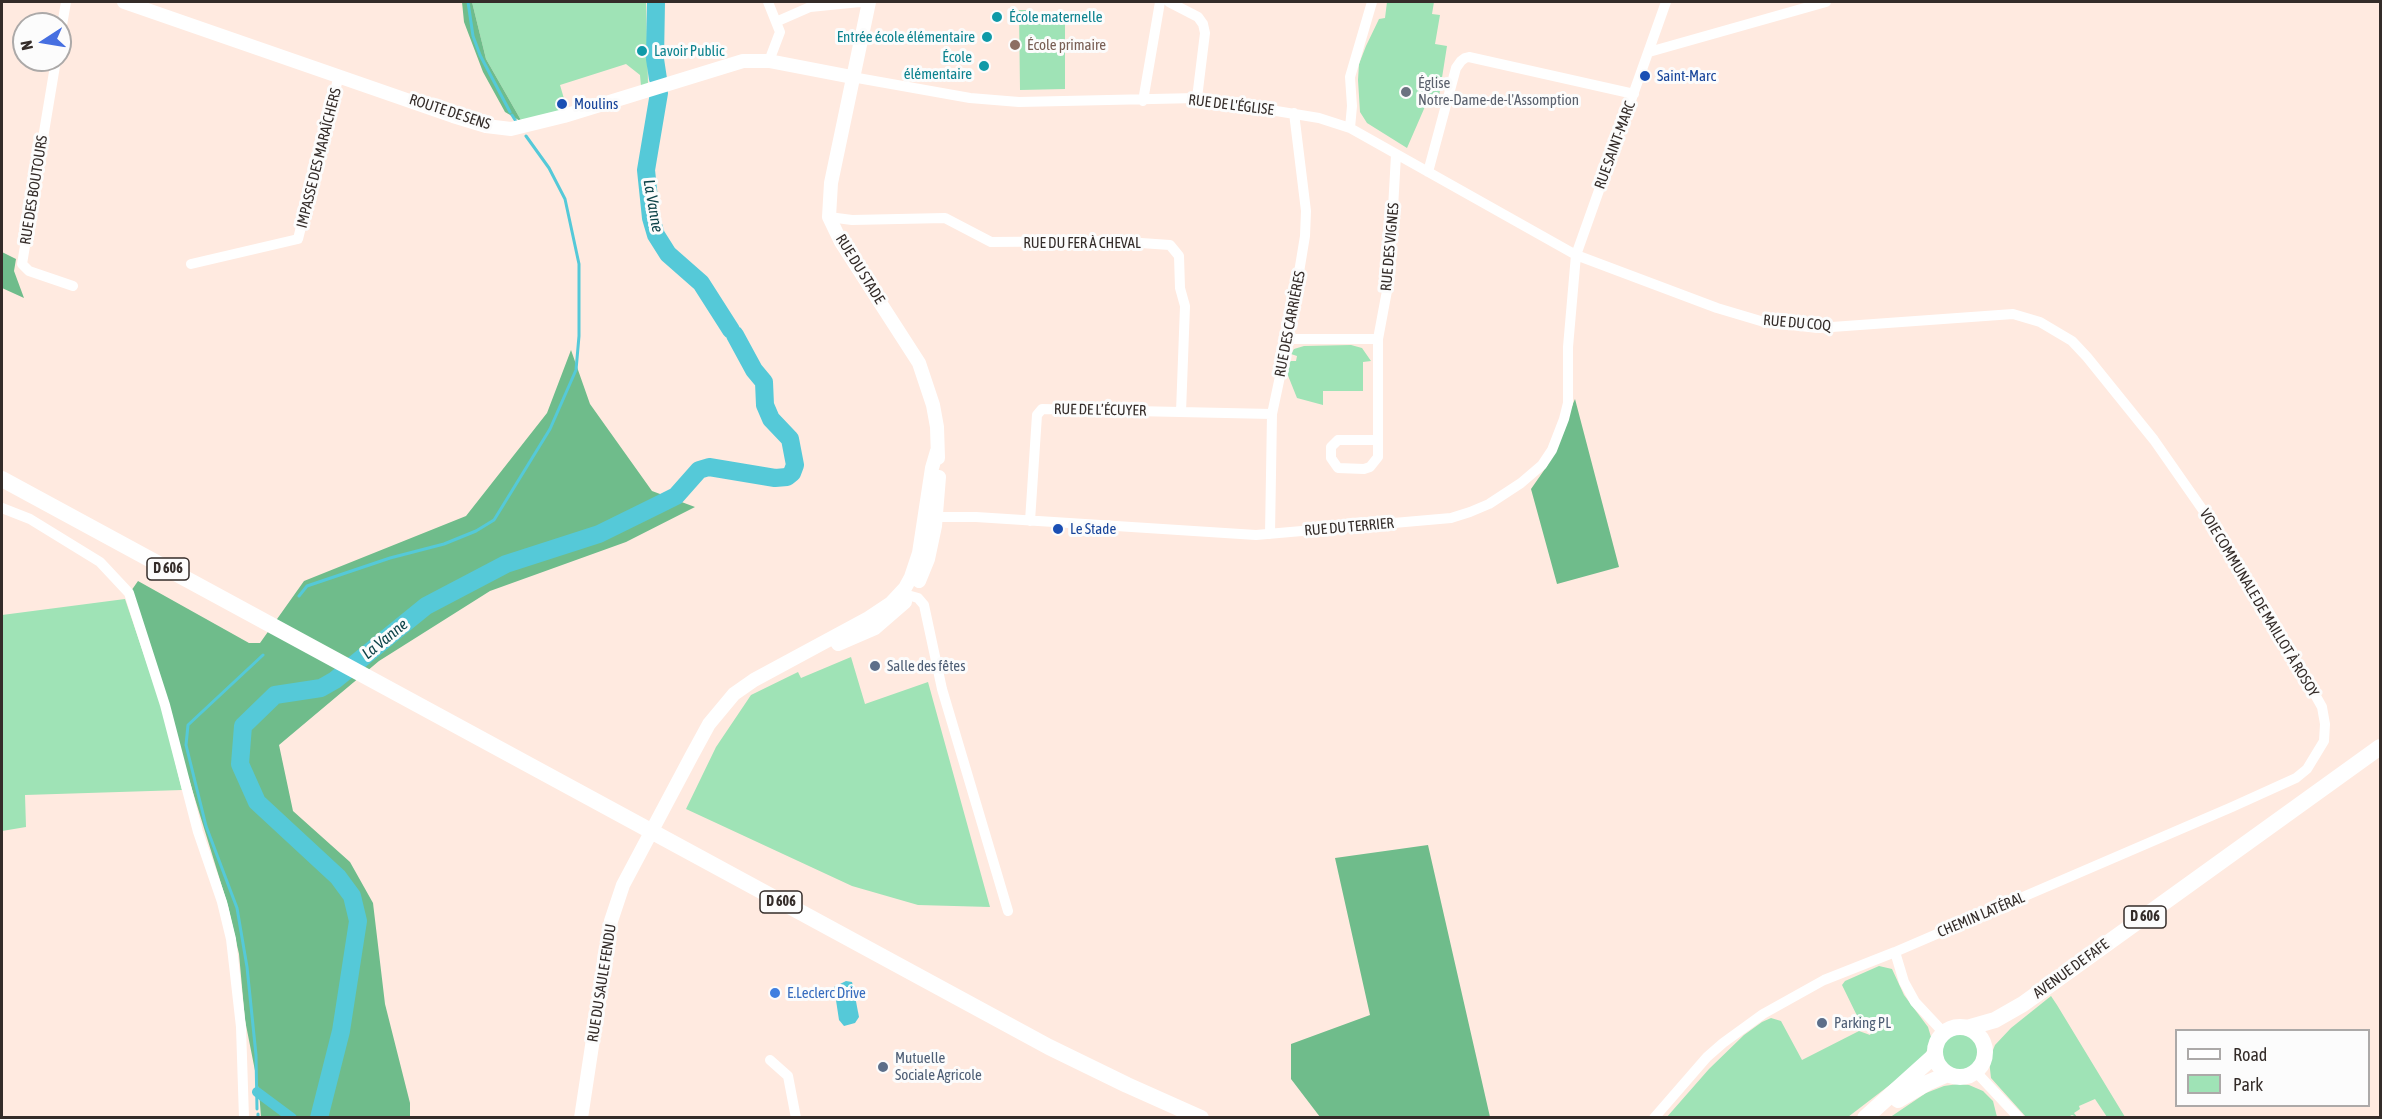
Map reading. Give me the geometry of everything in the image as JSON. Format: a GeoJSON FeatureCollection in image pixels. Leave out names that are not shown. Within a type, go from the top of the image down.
{"type":"FeatureCollection","features":[{"type":"Feature","properties":{"kind":"main road","name":"D 606"},"geometry":{"type":"LineString","coordinates":[[2,479],[1049,1047],[1201,1118]]}},
{"type":"Feature","properties":{"kind":"main road","name":"AVENUE DE FAFE"},"geometry":{"type":"LineString","coordinates":[[1966,1028],[1995,1020],[2023,1004],[2380,747]]}},
{"type":"Feature","properties":{"kind":"main road","name":"AVENUE DE FAFE"},"geometry":{"type":"LineString","coordinates":[[1985,1051],[2000,1028],[2023,1004]]}},
{"type":"Feature","properties":{"kind":"main road"},"geometry":{"type":"LineString","coordinates":[[1959,1027],[1966,1028],[1979,1037],[1985,1051],[1984,1059],[1976,1072],[1962,1077],[1948,1074],[1937,1063],[1936,1047],[1944,1033],[1959,1027]]}},
{"type":"Feature","properties":{"kind":"main road"},"geometry":{"type":"LineString","coordinates":[[1864,1118],[1935,1055]]}},
{"type":"Feature","properties":{"kind":"main road"},"geometry":{"type":"LineString","coordinates":[[1869,1118],[1927,1083],[1948,1074]]}},
{"type":"Feature","properties":{"kind":"street","name":"ROUTE DE SENS"},"geometry":{"type":"LineString","coordinates":[[124,2],[486,126],[518,128],[743,62],[769,61],[852,77]]}},
{"type":"Feature","properties":{"kind":"street"},"geometry":{"type":"LineString","coordinates":[[768,2],[780,32],[769,61]]}},
{"type":"Feature","properties":{"kind":"street"},"geometry":{"type":"LineString","coordinates":[[1143,101],[1160,2]]}},
{"type":"Feature","properties":{"kind":"street"},"geometry":{"type":"LineString","coordinates":[[1169,2],[1198,17],[1203,24],[1205,33],[1197,99]]}},
{"type":"Feature","properties":{"kind":"street"},"geometry":{"type":"LineString","coordinates":[[1350,129],[1352,106],[1350,77],[1372,2]]}},
{"type":"Feature","properties":{"kind":"street","name":"RUE SAINT-MARC"},"geometry":{"type":"LineString","coordinates":[[1576,255],[1666,2]]}},
{"type":"Feature","properties":{"kind":"street"},"geometry":{"type":"LineString","coordinates":[[1649,52],[1826,2]]}},
{"type":"Feature","properties":{"kind":"street"},"geometry":{"type":"LineString","coordinates":[[777,21],[810,7],[868,3]]}},
{"type":"Feature","properties":{"kind":"street","name":"RUE DU STADE"},"geometry":{"type":"LineString","coordinates":[[672,795],[709,724],[734,694],[754,680],[802,655],[833,647],[875,628],[908,592],[928,559],[931,517],[940,472],[933,405],[919,363],[845,248],[829,218],[831,183],[868,3]]}},
{"type":"Feature","properties":{"kind":"street"},"geometry":{"type":"LineString","coordinates":[[1428,172],[1456,68],[1465,58],[1470,57],[1634,94]]}},
{"type":"Feature","properties":{"kind":"street","name":"RUE DES BOUTOURS"},"geometry":{"type":"LineString","coordinates":[[54,72],[22,264],[29,271],[73,286]]}},
{"type":"Feature","properties":{"kind":"street","name":"IMPASSE DES MARAÎCHERS"},"geometry":{"type":"LineString","coordinates":[[191,264],[298,239],[339,75]]}},
{"type":"Feature","properties":{"kind":"street","name":"RUE DE L'ÉGLISE"},"geometry":{"type":"LineString","coordinates":[[852,77],[970,98],[1019,102],[1197,99],[1319,118],[1350,129],[1576,255]]}},
{"type":"Feature","properties":{"kind":"street","name":"RUE DES CARRIÈRES"},"geometry":{"type":"LineString","coordinates":[[1270,534],[1272,414],[1302,261],[1306,211],[1294,113]]}},
{"type":"Feature","properties":{"kind":"street","name":"RUE DES VIGNES"},"geometry":{"type":"LineString","coordinates":[[1378,440],[1338,440],[1331,447],[1331,458],[1338,468],[1364,469],[1370,467],[1378,457],[1378,440],[1378,339],[1389,280],[1396,155]]}},
{"type":"Feature","properties":{"kind":"street","name":"RUE DU FER À CHEVAL"},"geometry":{"type":"LineString","coordinates":[[829,218],[852,220],[945,218],[991,243],[1112,241],[1170,245],[1176,251],[1180,262],[1180,288],[1185,306],[1181,412]]}},
{"type":"Feature","properties":{"kind":"street","name":"RUE DU COQ"},"geometry":{"type":"LineString","coordinates":[[1576,255],[1717,308],[1764,322],[1818,328],[2013,314],[2028,318]]}},
{"type":"Feature","properties":{"kind":"street","name":"RUE DU TERRIER"},"geometry":{"type":"LineString","coordinates":[[931,517],[1256,535],[1451,518],[1470,512],[1489,504],[1533,475],[1552,450],[1568,403],[1568,347],[1576,255]]}},
{"type":"Feature","properties":{"kind":"street","name":"VOIE COMMUNALE DE MAILLOT À ROSOY"},"geometry":{"type":"LineString","coordinates":[[2028,318],[2056,330],[2072,341],[2154,440],[2214,526],[2266,609],[2322,707],[2325,724],[2324,741]]}},
{"type":"Feature","properties":{"kind":"street"},"geometry":{"type":"LineString","coordinates":[[1288,339],[1378,339]]}},
{"type":"Feature","properties":{"kind":"street","name":"RUE DE L’ÉCUYER"},"geometry":{"type":"LineString","coordinates":[[1030,521],[1036,415],[1039,411],[1050,408],[1272,414]]}},
{"type":"Feature","properties":{"kind":"street"},"geometry":{"type":"LineString","coordinates":[[2,508],[30,519],[100,562],[129,593],[165,705],[187,795],[222,902],[231,939],[242,1027],[244,1118]]}},
{"type":"Feature","properties":{"kind":"street"},"geometry":{"type":"LineString","coordinates":[[908,592],[924,605],[942,689],[1008,911]]}},
{"type":"Feature","properties":{"kind":"street","name":"CHEMIN LATÉRAL"},"geometry":{"type":"LineString","coordinates":[[1654,1118],[1707,1057],[1763,1014],[1824,980],[1895,952],[2296,778],[2307,769],[2324,741]]}},
{"type":"Feature","properties":{"kind":"street","name":"RUE DU SAULE FENDU"},"geometry":{"type":"LineString","coordinates":[[581,1118],[611,921],[623,885],[672,795]]}},
{"type":"Feature","properties":{"kind":"street"},"geometry":{"type":"LineString","coordinates":[[1895,952],[1904,982],[1915,1002],[1944,1033]]}},
{"type":"Feature","properties":{"kind":"street"},"geometry":{"type":"LineString","coordinates":[[770,1060],[788,1076],[796,1118]]}},
{"type":"Feature","properties":{"kind":"street"},"geometry":{"type":"LineString","coordinates":[[1976,1072],[2019,1118]]}},
{"type":"Feature","properties":{"kind":"green space"},"geometry":{"type":"Polygon","coordinates":[[[462,2],[472,2],[486,59],[522,122],[505,112],[483,72],[464,22],[462,2]]]}},
{"type":"Feature","properties":{"kind":"green space"},"geometry":{"type":"Polygon","coordinates":[[[472,2],[646,2],[648,84],[641,86],[640,75],[626,64],[560,85],[567,109],[522,122],[486,59],[472,2]]]}},
{"type":"Feature","properties":{"kind":"green space"},"geometry":{"type":"Polygon","coordinates":[[[1387,2],[1434,2],[1432,14],[1440,15],[1435,44],[1447,46],[1438,103],[1427,102],[1407,148],[1367,123],[1360,112],[1359,64],[1379,19],[1385,18],[1387,2]]]}},
{"type":"Feature","properties":{"kind":"green space"},"geometry":{"type":"Polygon","coordinates":[[[1019,10],[1026,10],[1026,20],[1065,20],[1065,89],[1020,90],[1019,10]]]}},
{"type":"Feature","properties":{"kind":"green space"},"geometry":{"type":"Polygon","coordinates":[[[2,252],[16,259],[14,271],[24,298],[2,288],[2,252]]]}},
{"type":"Feature","properties":{"kind":"green space"},"geometry":{"type":"Polygon","coordinates":[[[1351,345],[1362,348],[1371,361],[1363,362],[1363,391],[1323,391],[1323,405],[1297,398],[1287,373],[1290,361],[1296,361],[1297,356],[1291,354],[1294,349],[1304,346],[1351,345]]]}},
{"type":"Feature","properties":{"kind":"green space"},"geometry":{"type":"Polygon","coordinates":[[[571,350],[590,404],[652,491],[695,507],[626,542],[490,591],[379,661],[279,745],[293,811],[350,862],[373,903],[385,1004],[410,1103],[410,1117],[261,1117],[259,1091],[245,1020],[239,954],[228,906],[131,591],[138,581],[249,643],[260,643],[304,581],[466,516],[547,413],[571,350]]]}},
{"type":"Feature","properties":{"kind":"green space"},"geometry":{"type":"Polygon","coordinates":[[[1575,399],[1619,567],[1557,584],[1531,489],[1547,466],[1575,399]]]}},
{"type":"Feature","properties":{"kind":"green space"},"geometry":{"type":"Polygon","coordinates":[[[125,599],[162,708],[182,790],[25,795],[26,827],[2,831],[2,615],[125,599]]]}},
{"type":"Feature","properties":{"kind":"green space"},"geometry":{"type":"Polygon","coordinates":[[[851,657],[865,704],[928,682],[990,907],[918,905],[852,886],[686,809],[716,747],[751,695],[798,672],[801,678],[851,657]]]}},
{"type":"Feature","properties":{"kind":"green space"},"geometry":{"type":"Polygon","coordinates":[[[1428,845],[1490,1117],[1320,1117],[1291,1079],[1291,1044],[1370,1015],[1335,858],[1428,845]]]}},
{"type":"Feature","properties":{"kind":"green space"},"geometry":{"type":"Polygon","coordinates":[[[1879,966],[1892,969],[1904,995],[1928,1027],[1931,1037],[1925,1055],[1912,1068],[1848,1117],[1666,1118],[1709,1069],[1744,1035],[1771,1018],[1781,1021],[1802,1060],[1859,1031],[1870,1035],[1871,1033],[1862,1026],[1842,985],[1845,981],[1879,966]]]}},
{"type":"Feature","properties":{"kind":"green space"},"geometry":{"type":"Polygon","coordinates":[[[2051,996],[2125,1117],[2107,1117],[2095,1099],[2079,1106],[2080,1109],[2074,1113],[2077,1117],[2072,1115],[2068,1117],[2026,1117],[1991,1078],[1989,1060],[1995,1045],[2011,1028],[2051,996]]]}},
{"type":"Feature","properties":{"kind":"green space"},"geometry":{"type":"Polygon","coordinates":[[[1960,1034],[1973,1039],[1978,1052],[1973,1065],[1960,1070],[1947,1065],[1942,1052],[1947,1039],[1960,1034]]]}},
{"type":"Feature","properties":{"kind":"green space"},"geometry":{"type":"Polygon","coordinates":[[[1969,1085],[1983,1091],[1993,1101],[1997,1117],[1889,1118],[1926,1093],[1944,1086],[1969,1085]]]}},
{"type":"Feature","properties":{"kind":"water"},"geometry":{"type":"Polygon","coordinates":[[[846,981],[852,982],[859,1017],[855,1023],[844,1026],[839,1020],[834,987],[846,981]]]}},
{"type":"Feature","properties":{"kind":"waterway"},"geometry":{"type":"LineString","coordinates":[[468,2],[473,36],[480,55],[510,112]]}},
{"type":"Feature","properties":{"kind":"waterway","name":"La Vanne"},"geometry":{"type":"LineString","coordinates":[[656,2],[655,59],[658,79]]}},
{"type":"Feature","properties":{"kind":"waterway","name":"La Vanne"},"geometry":{"type":"LineString","coordinates":[[659,93],[646,170],[651,218],[656,235],[668,254],[701,283],[731,330]]}},
{"type":"Feature","properties":{"kind":"waterway"},"geometry":{"type":"LineString","coordinates":[[512,115],[517,123]]}},
{"type":"Feature","properties":{"kind":"waterway"},"geometry":{"type":"LineString","coordinates":[[299,596],[307,586],[390,558],[444,544],[476,531],[494,520],[550,429],[576,370],[579,336],[579,264],[565,199],[549,168],[526,136]]}},
{"type":"Feature","properties":{"kind":"waterway","name":"La Vanne"},"geometry":{"type":"LineString","coordinates":[[319,1118],[341,1031],[358,921],[352,896],[338,877],[257,802],[240,764],[243,726],[275,695],[321,688],[335,680],[426,606],[506,564],[599,534],[660,504],[676,496],[699,470],[709,467],[775,478],[787,477],[792,473],[795,465],[790,439],[771,419],[765,405],[764,382],[754,370],[735,335]]}},
{"type":"Feature","properties":{"kind":"waterway"},"geometry":{"type":"LineString","coordinates":[[257,1109],[256,1055],[247,967],[237,908],[206,826],[186,745],[188,725],[263,655]]}},
{"type":"Feature","properties":{"kind":"waterway"},"geometry":{"type":"LineString","coordinates":[[257,1092],[292,1118]]}},
{"type":"Feature","properties":{"kind":"place","name":"École maternelle"},"geometry":{"type":"Point","coordinates":[997,17]}},
{"type":"Feature","properties":{"kind":"place","name":"Entrée école élémentaire"},"geometry":{"type":"Point","coordinates":[987,37]}},
{"type":"Feature","properties":{"kind":"place","name":"École primaire"},"geometry":{"type":"Point","coordinates":[1015,45]}},
{"type":"Feature","properties":{"kind":"place","name":"Lavoir Public"},"geometry":{"type":"Point","coordinates":[642,51]}},
{"type":"Feature","properties":{"kind":"place","name":"École élémentaire"},"geometry":{"type":"Point","coordinates":[984,66]}},
{"type":"Feature","properties":{"kind":"place","name":"Saint-Marc"},"geometry":{"type":"Point","coordinates":[1645,76]}},
{"type":"Feature","properties":{"kind":"place","name":"Église Notre-Dame-de-l'Assomption"},"geometry":{"type":"Point","coordinates":[1406,92]}},
{"type":"Feature","properties":{"kind":"place","name":"Moulins"},"geometry":{"type":"Point","coordinates":[562,104]}},
{"type":"Feature","properties":{"kind":"place","name":"Le Stade"},"geometry":{"type":"Point","coordinates":[1058,529]}},
{"type":"Feature","properties":{"kind":"place","name":"Salle des fêtes"},"geometry":{"type":"Point","coordinates":[875,666]}},
{"type":"Feature","properties":{"kind":"place","name":"E.Leclerc Drive"},"geometry":{"type":"Point","coordinates":[775,993]}},
{"type":"Feature","properties":{"kind":"place","name":"Parking PL"},"geometry":{"type":"Point","coordinates":[1822,1023]}},
{"type":"Feature","properties":{"kind":"place","name":"Mutuelle Sociale Agricole"},"geometry":{"type":"Point","coordinates":[883,1067]}}]}
